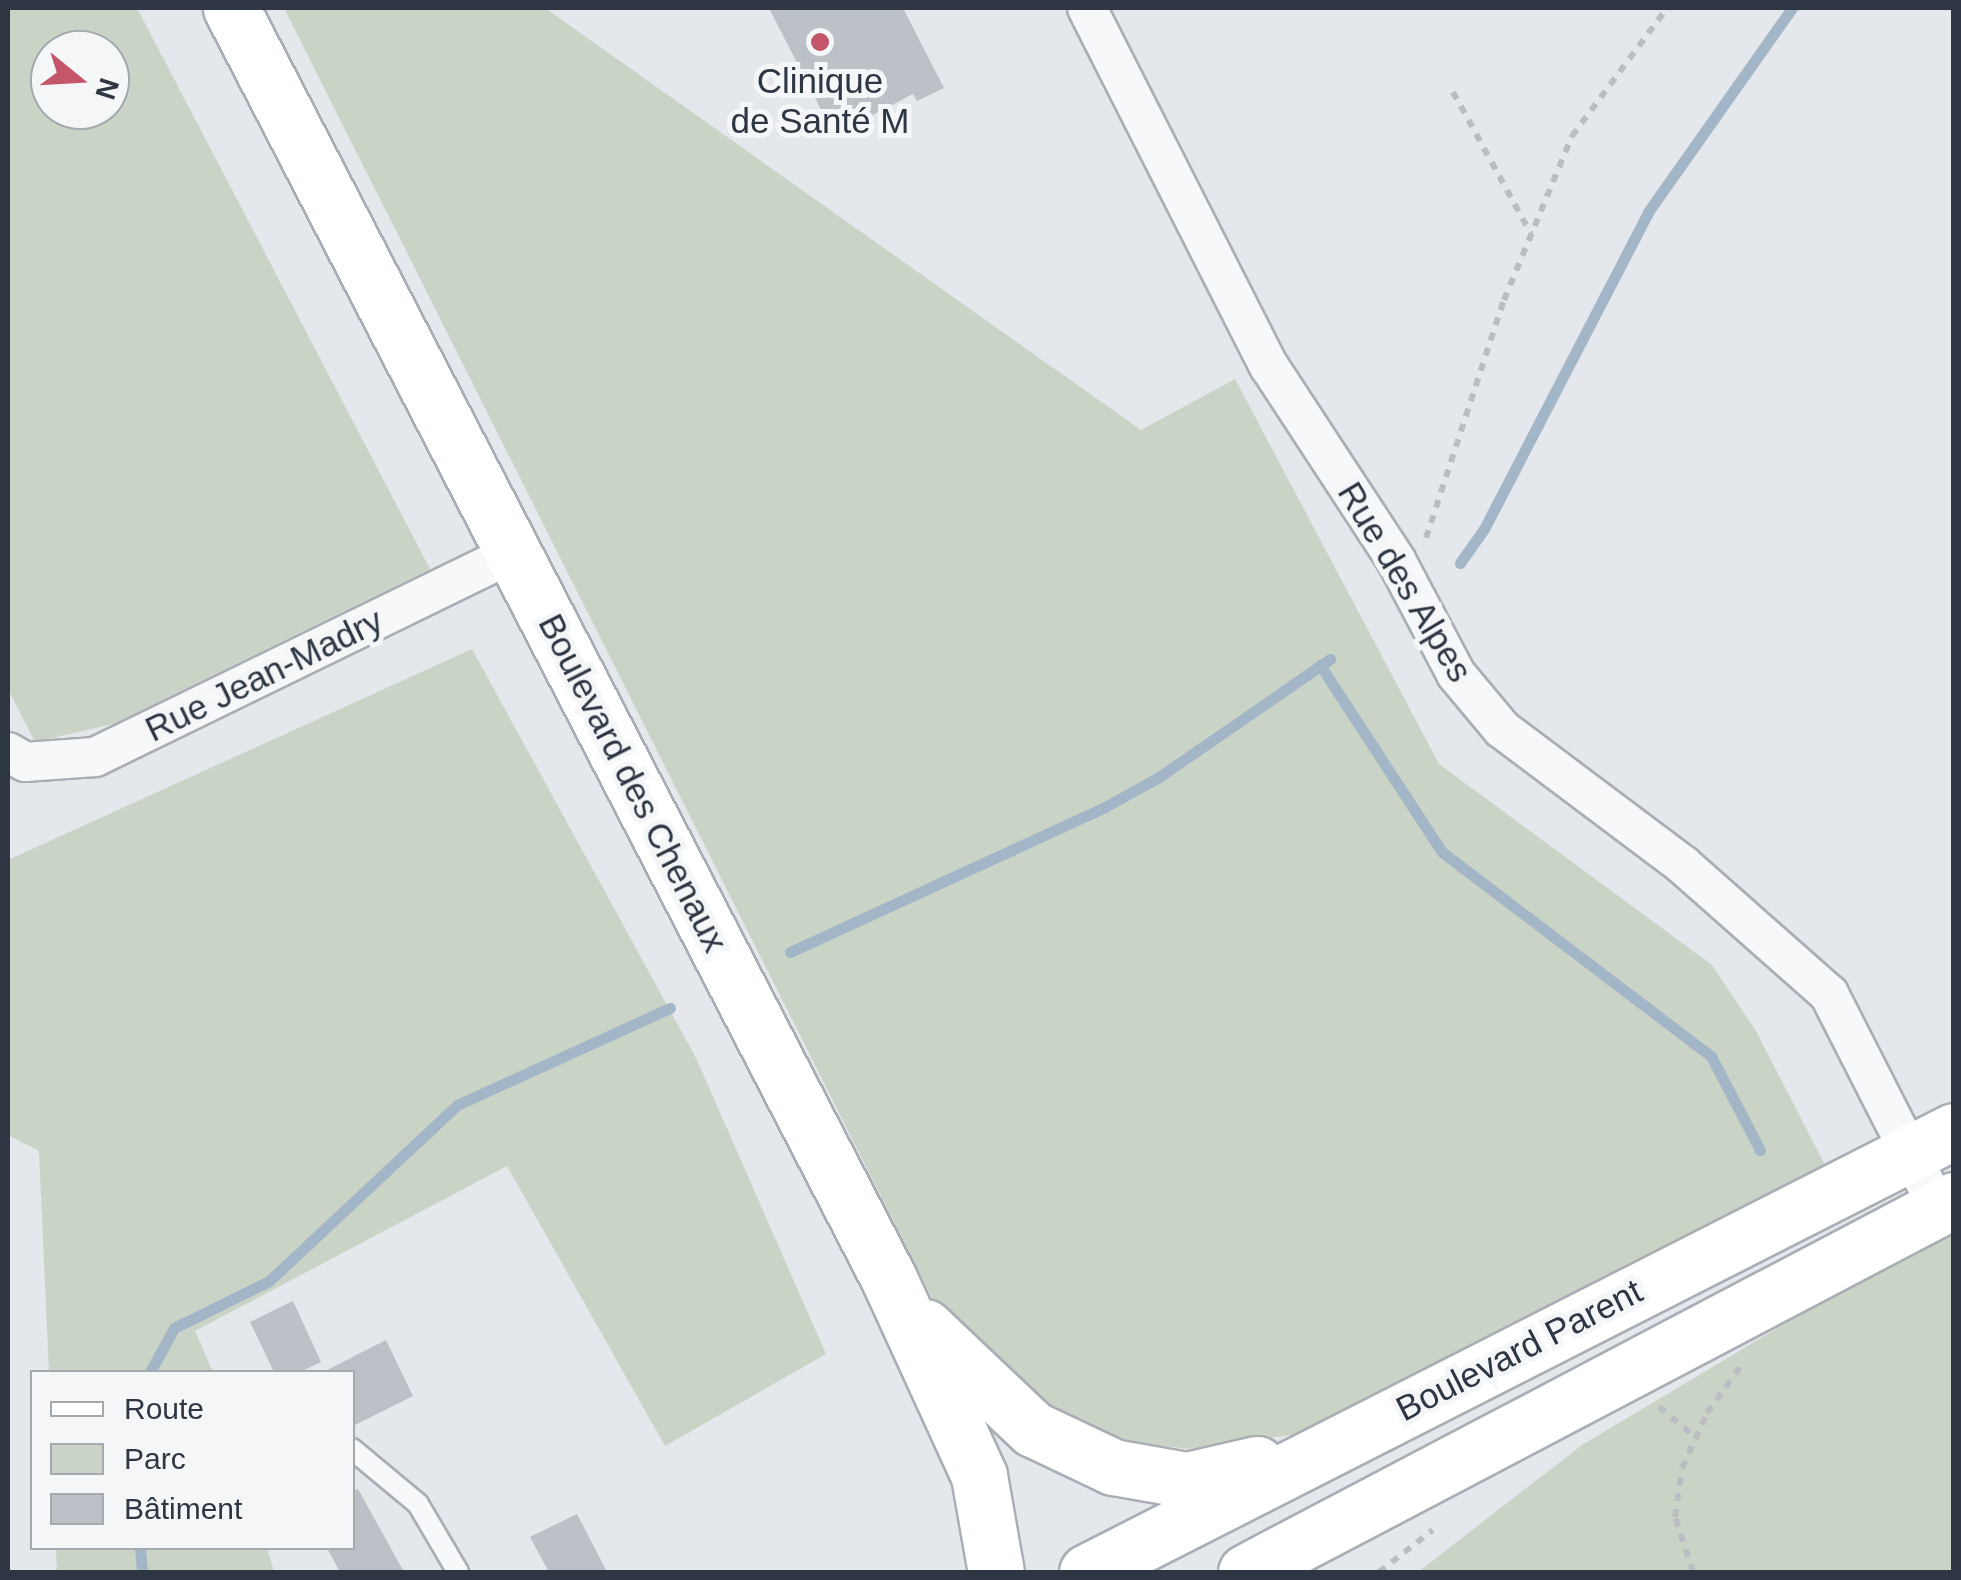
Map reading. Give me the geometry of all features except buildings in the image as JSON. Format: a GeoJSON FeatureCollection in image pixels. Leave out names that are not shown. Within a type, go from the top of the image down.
{"type":"FeatureCollection","features":[{"type":"Feature","properties":{"kind":"main road","name":"Boulevard des Chenaux"},"geometry":{"type":"LineString","coordinates":[[231,8],[889,1279],[978,1476],[996,1572]]}},
{"type":"Feature","properties":{"kind":"main road","name":"Boulevard Parent"},"geometry":{"type":"LineString","coordinates":[[1087,1572],[1323,1448],[1932,1142]]}},
{"type":"Feature","properties":{"kind":"main road","name":"Boulevard Parent"},"geometry":{"type":"LineString","coordinates":[[1246,1572],[1946,1204]]}},
{"type":"Feature","properties":{"kind":"main road"},"geometry":{"type":"LineString","coordinates":[[889,1279],[936,1341],[1033,1430],[1113,1466],[1186,1480],[1323,1448]]}},
{"type":"Feature","properties":{"kind":"street","name":"Rue des Alpes"},"geometry":{"type":"LineString","coordinates":[[1087,8],[1270,366],[1410,586],[1456,674],[1502,729],[1683,864],[1829,994],[1932,1142],[1946,1204]]}},
{"type":"Feature","properties":{"kind":"street","name":"Rue Jean-Madry"},"geometry":{"type":"LineString","coordinates":[[8,752],[25,762],[95,756],[514,553]]}},
{"type":"Feature","properties":{"kind":"lane"},"geometry":{"type":"LineString","coordinates":[[355,1452],[418,1504],[458,1572]]}},
{"type":"Feature","properties":{"kind":"path"},"geometry":{"type":"LineString","coordinates":[[1410,586],[1531,234],[1572,136],[1667,8]]}},
{"type":"Feature","properties":{"kind":"path"},"geometry":{"type":"LineString","coordinates":[[1453,92],[1531,234]]}},
{"type":"Feature","properties":{"kind":"path"},"geometry":{"type":"LineString","coordinates":[[1693,1572],[1676,1517],[1682,1468],[1707,1413],[1750,1352]]}},
{"type":"Feature","properties":{"kind":"green space"},"geometry":{"type":"Polygon","coordinates":[[[8,8],[137,8],[430,569],[113,724],[35,742],[8,689],[8,8]]]}},
{"type":"Feature","properties":{"kind":"green space"},"geometry":{"type":"Polygon","coordinates":[[[284,8],[545,8],[1141,430],[1235,379],[1439,764],[1712,965],[1756,1031],[1828,1171],[1329,1430],[1189,1449],[1124,1441],[1032,1404],[943,1320],[284,8]]]}},
{"type":"Feature","properties":{"kind":"green space"},"geometry":{"type":"Polygon","coordinates":[[[472,649],[696,1058],[826,1354],[665,1446],[507,1166],[195,1331],[212,1370],[49,1370],[39,1151],[8,1135],[8,860],[472,649]]]}},
{"type":"Feature","properties":{"kind":"green space"},"geometry":{"type":"Polygon","coordinates":[[[1953,1223],[1953,1572],[1418,1572],[1582,1445],[1953,1223]]]}},
{"type":"Feature","properties":{"kind":"green space"},"geometry":{"type":"Polygon","coordinates":[[[56,1550],[268,1550],[274,1572],[57,1572],[56,1550]]]}},
{"type":"Feature","properties":{"kind":"waterway"},"geometry":{"type":"LineString","coordinates":[[1460,563],[1484,529],[1648,212],[1792,8]]}},
{"type":"Feature","properties":{"kind":"waterway"},"geometry":{"type":"LineString","coordinates":[[790,952],[1105,807],[1159,777],[1330,659]]}},
{"type":"Feature","properties":{"kind":"waterway"},"geometry":{"type":"LineString","coordinates":[[1320,665],[1442,852],[1711,1056],[1760,1150]]}},
{"type":"Feature","properties":{"kind":"waterway"},"geometry":{"type":"LineString","coordinates":[[151,1370],[174,1328],[269,1281],[457,1105],[670,1008]]}},
{"type":"Feature","properties":{"kind":"waterway"},"geometry":{"type":"LineString","coordinates":[[140,1550],[142,1572]]}},
{"type":"Feature","properties":{"kind":"place","name":"Clinique de Santé M"},"geometry":{"type":"Point","coordinates":[820,42]}}]}
